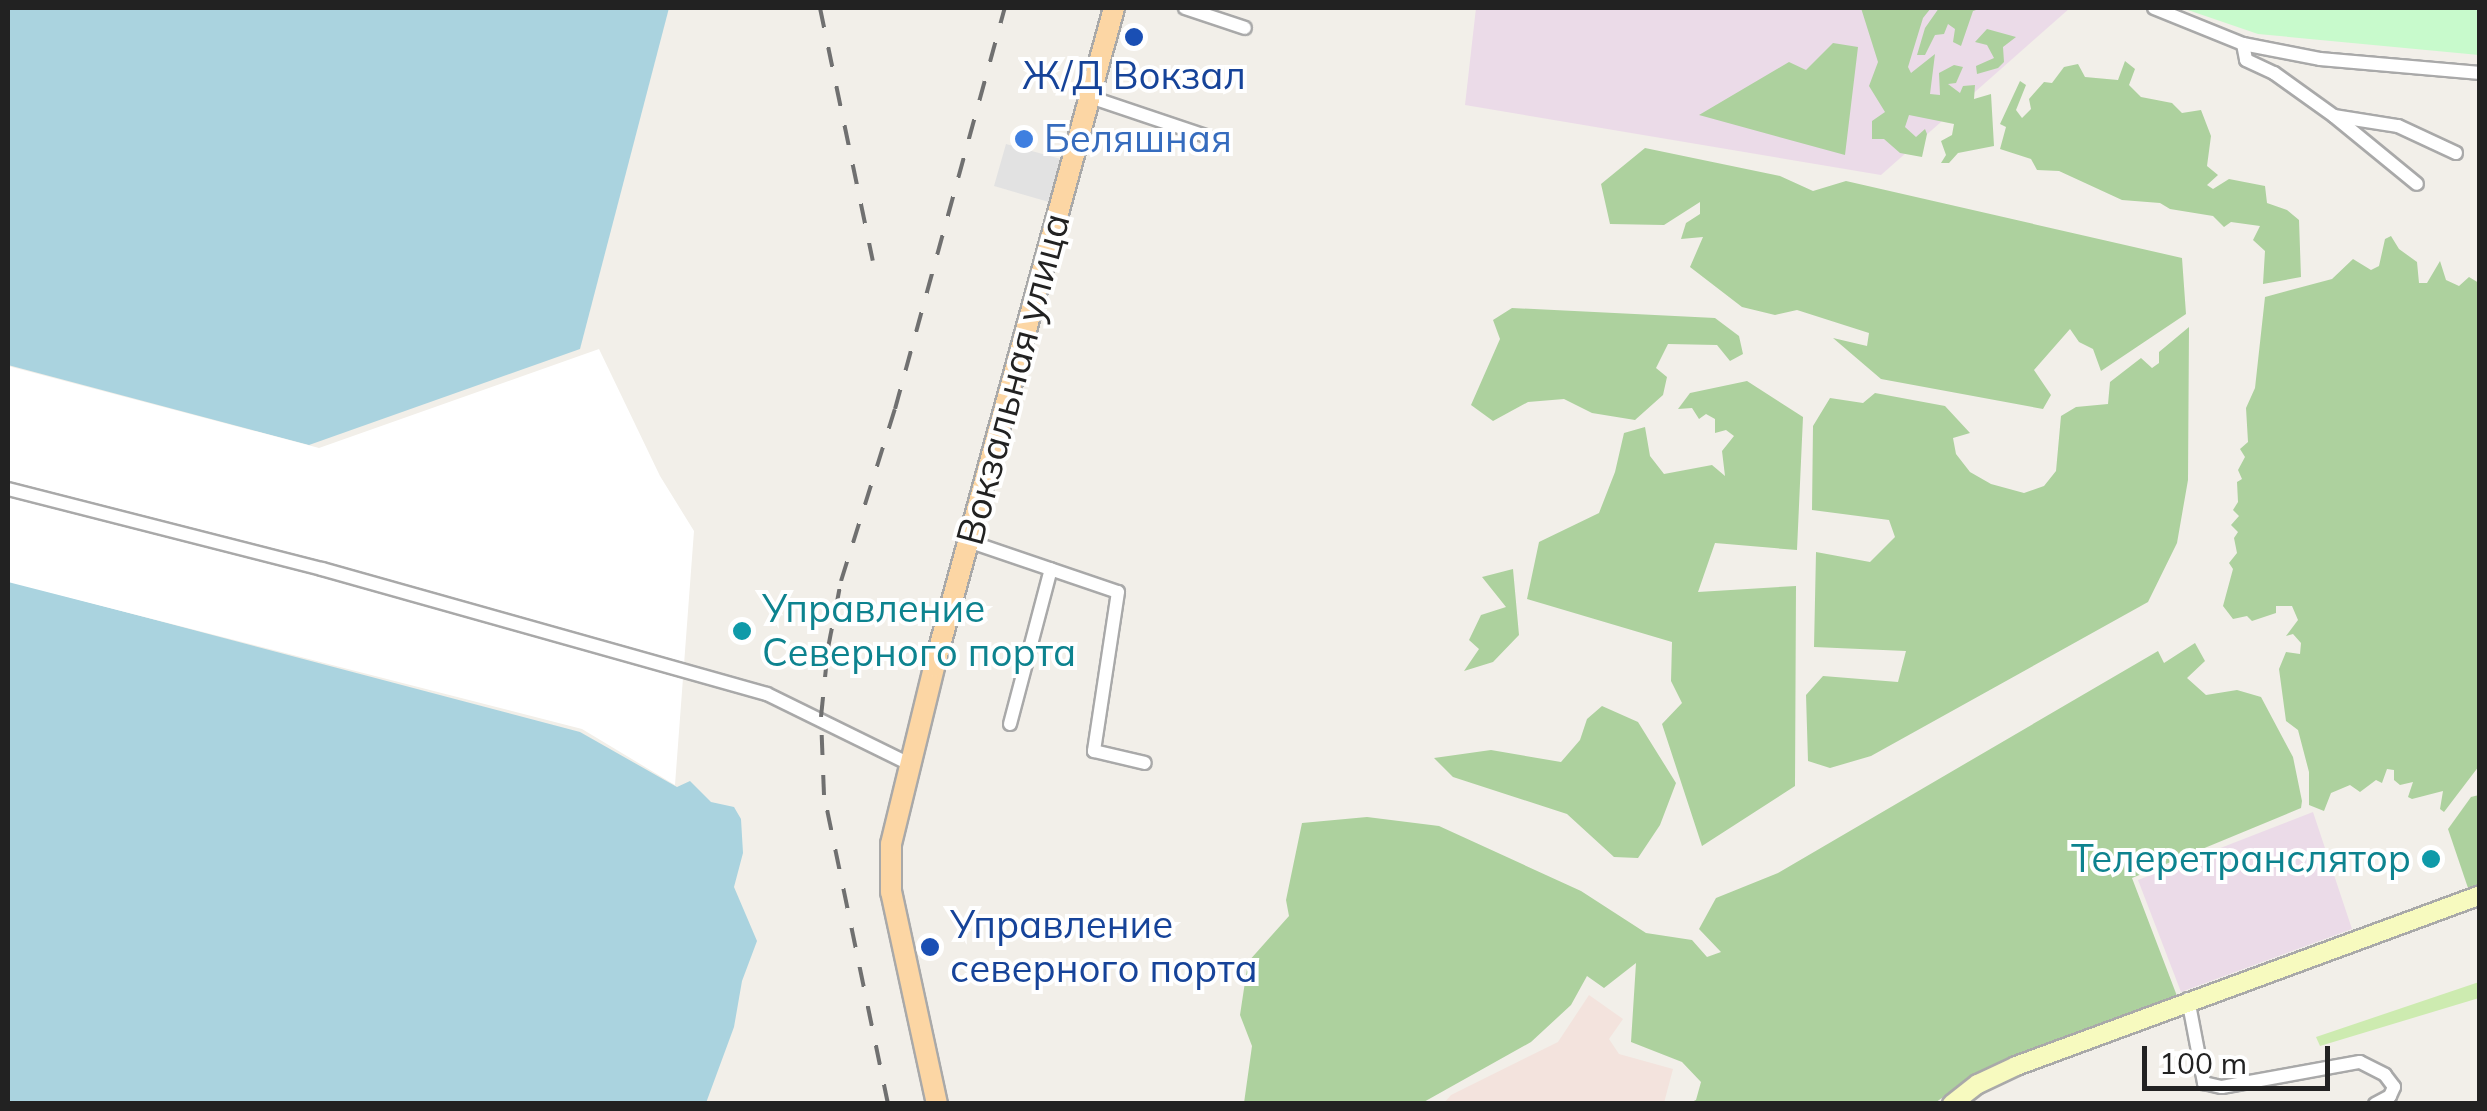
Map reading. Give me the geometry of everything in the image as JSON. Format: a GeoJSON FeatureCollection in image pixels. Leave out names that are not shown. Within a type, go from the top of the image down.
{"type":"FeatureCollection","features":[{"type":"Feature","properties":{"kind":"main road","name":"Вокзальная улица"},"geometry":{"type":"LineString","coordinates":[[937,1104],[889,865],[968,542],[1114,8]]}},
{"type":"Feature","properties":{"kind":"street"},"geometry":{"type":"LineString","coordinates":[[1185,8],[1245,28]]}},
{"type":"Feature","properties":{"kind":"street"},"geometry":{"type":"LineString","coordinates":[[2154,8],[2243,44],[2320,58],[2480,73]]}},
{"type":"Feature","properties":{"kind":"street"},"geometry":{"type":"LineString","coordinates":[[2243,44],[2246,60],[2274,73],[2334,116],[2417,184]]}},
{"type":"Feature","properties":{"kind":"street"},"geometry":{"type":"LineString","coordinates":[[1090,98],[1206,136]]}},
{"type":"Feature","properties":{"kind":"street"},"geometry":{"type":"LineString","coordinates":[[2334,116],[2398,126],[2456,153]]}},
{"type":"Feature","properties":{"kind":"street"},"geometry":{"type":"LineString","coordinates":[[8,489],[322,569],[767,694],[911,766]]}},
{"type":"Feature","properties":{"kind":"street"},"geometry":{"type":"LineString","coordinates":[[968,542],[1118,592],[1094,751],[1145,763]]}},
{"type":"Feature","properties":{"kind":"street"},"geometry":{"type":"LineString","coordinates":[[1010,724],[1052,569]]}},
{"type":"Feature","properties":{"kind":"street"},"geometry":{"type":"LineString","coordinates":[[1952,1104],[1978,1084],[2016,1066],[2188,999],[2480,894]]}},
{"type":"Feature","properties":{"kind":"street"},"geometry":{"type":"LineString","coordinates":[[2188,999],[2202,1076],[2210,1086],[2360,1062],[2385,1075],[2394,1088],[2390,1096],[2375,1104]]}},
{"type":"Feature","properties":{"kind":"shaded area"},"geometry":{"type":"Polygon","coordinates":[[[1476,8],[2070,8],[1881,175],[1465,105],[1476,8]]]}},
{"type":"Feature","properties":{"kind":"shaded area"},"geometry":{"type":"Polygon","coordinates":[[[1006,144],[1061,159],[1049,202],[994,186],[1006,144]]]}},
{"type":"Feature","properties":{"kind":"shaded area"},"geometry":{"type":"Polygon","coordinates":[[[2313,812],[2352,929],[2181,992],[2138,880],[2313,812]]]}},
{"type":"Feature","properties":{"kind":"shaded area"},"geometry":{"type":"Polygon","coordinates":[[[1589,995],[1623,1019],[1609,1039],[1619,1054],[1673,1069],[1664,1103],[1444,1103],[1451,1095],[1558,1042],[1589,995]]]}},
{"type":"Feature","properties":{"kind":"green space"},"geometry":{"type":"Polygon","coordinates":[[[1861,8],[1931,8],[1923,18],[1908,67],[1911,73],[1935,54],[1930,94],[1940,95],[1939,73],[1954,65],[1963,67],[1956,83],[1948,84],[1960,93],[1963,86],[1975,85],[1974,99],[1991,94],[1994,146],[1958,153],[1949,163],[1941,163],[1946,155],[1941,141],[1952,135],[1954,124],[1909,115],[1905,127],[1916,137],[1925,129],[1927,134],[1922,157],[1900,153],[1884,139],[1872,139],[1872,121],[1885,112],[1869,86],[1878,62],[1861,8]]]}},
{"type":"Feature","properties":{"kind":"green space"},"geometry":{"type":"Polygon","coordinates":[[[1939,8],[1982,8],[1973,11],[1961,46],[1953,42],[1955,29],[1948,24],[1944,34],[1935,35],[1925,55],[1917,55],[1925,28],[1939,8]]]}},
{"type":"Feature","properties":{"kind":"green space"},"geometry":{"type":"Polygon","coordinates":[[[2182,8],[2479,8],[2479,55],[2258,34],[2182,8]]]}},
{"type":"Feature","properties":{"kind":"green space"},"geometry":{"type":"Polygon","coordinates":[[[1987,29],[2016,37],[2003,47],[2004,62],[1998,68],[1977,74],[1976,66],[1994,58],[1987,45],[1975,42],[1987,29]]]}},
{"type":"Feature","properties":{"kind":"green space"},"geometry":{"type":"Polygon","coordinates":[[[1833,43],[1858,47],[1845,155],[1699,115],[1789,62],[1806,70],[1833,43]]]}},
{"type":"Feature","properties":{"kind":"green space"},"geometry":{"type":"Polygon","coordinates":[[[2125,61],[2135,69],[2129,85],[2141,97],[2172,103],[2182,113],[2201,110],[2211,136],[2207,166],[2218,175],[2207,185],[2213,189],[2229,179],[2265,186],[2267,203],[2287,210],[2299,220],[2301,277],[2263,284],[2265,251],[2253,240],[2260,226],[2231,222],[2224,227],[2213,216],[2170,209],[2160,203],[2122,200],[2059,171],[2037,170],[2031,159],[2000,149],[2006,127],[2000,124],[2020,81],[2026,85],[2016,110],[2022,118],[2031,109],[2029,99],[2044,82],[2052,83],[2064,67],[2078,64],[2085,77],[2118,80],[2125,61]]]}},
{"type":"Feature","properties":{"kind":"green space"},"geometry":{"type":"Polygon","coordinates":[[[1645,148],[1780,176],[1813,191],[1846,181],[2182,258],[2186,314],[2101,371],[2093,349],[2079,342],[2070,329],[2034,370],[2051,395],[2043,409],[1881,379],[1833,338],[1867,346],[1869,333],[1797,310],[1775,315],[1742,307],[1690,267],[1703,237],[1681,239],[1686,223],[1700,214],[1700,202],[1664,225],[1610,224],[1601,184],[1645,148]]]}},
{"type":"Feature","properties":{"kind":"green space"},"geometry":{"type":"Polygon","coordinates":[[[2391,236],[2399,249],[2417,262],[2419,283],[2427,283],[2440,261],[2446,280],[2459,286],[2469,277],[2479,283],[2479,766],[2444,812],[2440,809],[2443,791],[2412,799],[2408,797],[2413,782],[2400,785],[2394,780],[2394,770],[2387,769],[2382,783],[2376,780],[2360,792],[2350,785],[2331,793],[2324,811],[2309,805],[2309,772],[2298,730],[2286,721],[2279,669],[2286,652],[2300,654],[2301,643],[2293,634],[2286,636],[2298,620],[2292,606],[2276,606],[2276,613],[2252,621],[2247,616],[2233,619],[2223,606],[2233,569],[2229,563],[2237,553],[2234,538],[2238,532],[2231,525],[2239,516],[2233,510],[2238,502],[2237,482],[2242,479],[2238,470],[2245,457],[2240,449],[2248,442],[2246,408],[2255,388],[2265,297],[2332,279],[2353,259],[2371,270],[2379,266],[2385,239],[2391,236]]]}},
{"type":"Feature","properties":{"kind":"green space"},"geometry":{"type":"Polygon","coordinates":[[[1512,308],[1715,318],[1739,336],[1743,354],[1730,361],[1717,345],[1668,344],[1656,368],[1667,377],[1663,395],[1635,420],[1592,413],[1564,399],[1528,402],[1493,421],[1471,405],[1500,339],[1493,320],[1512,308]]]}},
{"type":"Feature","properties":{"kind":"green space"},"geometry":{"type":"Polygon","coordinates":[[[2189,327],[2188,480],[2177,543],[2148,602],[1871,756],[1830,768],[1808,761],[1806,695],[1823,676],[1898,682],[1906,651],[1814,647],[1816,552],[1870,562],[1895,537],[1889,520],[1812,510],[1813,426],[1830,398],[1863,403],[1875,393],[1945,406],[1970,433],[1953,438],[1956,454],[1970,472],[1991,484],[2024,493],[2044,486],[2056,471],[2061,416],[2076,407],[2108,404],[2110,382],[2141,358],[2152,368],[2159,363],[2159,352],[2189,327]]]}},
{"type":"Feature","properties":{"kind":"green space"},"geometry":{"type":"Polygon","coordinates":[[[1747,381],[1803,417],[1797,550],[1715,543],[1698,592],[1796,586],[1795,786],[1702,846],[1662,724],[1682,703],[1671,681],[1672,642],[1527,599],[1539,542],[1599,513],[1615,472],[1624,433],[1645,427],[1650,456],[1664,474],[1712,465],[1725,476],[1722,451],[1734,436],[1726,430],[1715,433],[1715,419],[1706,414],[1699,419],[1692,408],[1678,409],[1690,393],[1747,381]]]}},
{"type":"Feature","properties":{"kind":"green space"},"geometry":{"type":"Polygon","coordinates":[[[1513,569],[1519,635],[1493,662],[1464,671],[1479,649],[1469,640],[1481,615],[1506,607],[1482,577],[1513,569]]]}},
{"type":"Feature","properties":{"kind":"green space"},"geometry":{"type":"Polygon","coordinates":[[[2195,643],[2205,661],[2187,678],[2206,695],[2237,690],[2261,697],[2293,757],[2302,801],[2301,808],[2132,878],[2177,996],[1974,1074],[1935,1103],[1689,1103],[1696,1100],[1701,1082],[1682,1062],[1631,1042],[1636,963],[1604,988],[1587,976],[1571,1005],[1531,1042],[1422,1103],[1244,1103],[1252,1046],[1240,1015],[1248,962],[1289,916],[1286,900],[1302,823],[1367,817],[1439,826],[1581,891],[1646,933],[1692,940],[1707,957],[1721,952],[1699,929],[1716,898],[1778,873],[2158,651],[2164,663],[2195,643]]]}},
{"type":"Feature","properties":{"kind":"green space"},"geometry":{"type":"Polygon","coordinates":[[[1602,706],[1638,722],[1676,783],[1660,825],[1638,858],[1614,857],[1567,814],[1453,777],[1434,758],[1491,750],[1561,762],[1580,740],[1587,719],[1602,706]]]}},
{"type":"Feature","properties":{"kind":"green space"},"geometry":{"type":"Polygon","coordinates":[[[2479,795],[2479,884],[2468,888],[2448,829],[2471,797],[2479,795]]]}},
{"type":"Feature","properties":{"kind":"green space"},"geometry":{"type":"Polygon","coordinates":[[[2479,982],[2479,998],[2320,1046],[2316,1037],[2479,982]]]}},
{"type":"Feature","properties":{"kind":"water"},"geometry":{"type":"Polygon","coordinates":[[[8,8],[669,8],[580,349],[309,445],[8,365],[8,8]]]}},
{"type":"Feature","properties":{"kind":"water"},"geometry":{"type":"Polygon","coordinates":[[[8,581],[580,732],[677,787],[690,781],[711,802],[734,807],[741,819],[743,853],[734,887],[757,941],[742,981],[734,1027],[706,1103],[8,1103],[8,581]]]}},
{"type":"Feature","properties":{"kind":"pier"},"geometry":{"type":"Polygon","coordinates":[[[599,349],[660,476],[694,531],[675,785],[582,729],[8,582],[8,366],[319,448],[599,349]]]}},
{"type":"Feature","properties":{"kind":"railway"},"geometry":{"type":"LineString","coordinates":[[820,8],[873,261]]}},
{"type":"Feature","properties":{"kind":"railway"},"geometry":{"type":"LineString","coordinates":[[888,1104],[824,795],[821,717],[828,648],[841,581],[895,409],[1005,8]]}},
{"type":"Feature","properties":{"kind":"place","name":"Ж/Д Вокзал"},"geometry":{"type":"Point","coordinates":[1134,37]}},
{"type":"Feature","properties":{"kind":"place","name":"Беляшная"},"geometry":{"type":"Point","coordinates":[1024,139]}},
{"type":"Feature","properties":{"kind":"place","name":"Управление Северного порта"},"geometry":{"type":"Point","coordinates":[742,631]}},
{"type":"Feature","properties":{"kind":"place","name":"Телеретранслятор"},"geometry":{"type":"Point","coordinates":[2431,859]}},
{"type":"Feature","properties":{"kind":"place","name":"Управление северного порта"},"geometry":{"type":"Point","coordinates":[930,947]}}]}
